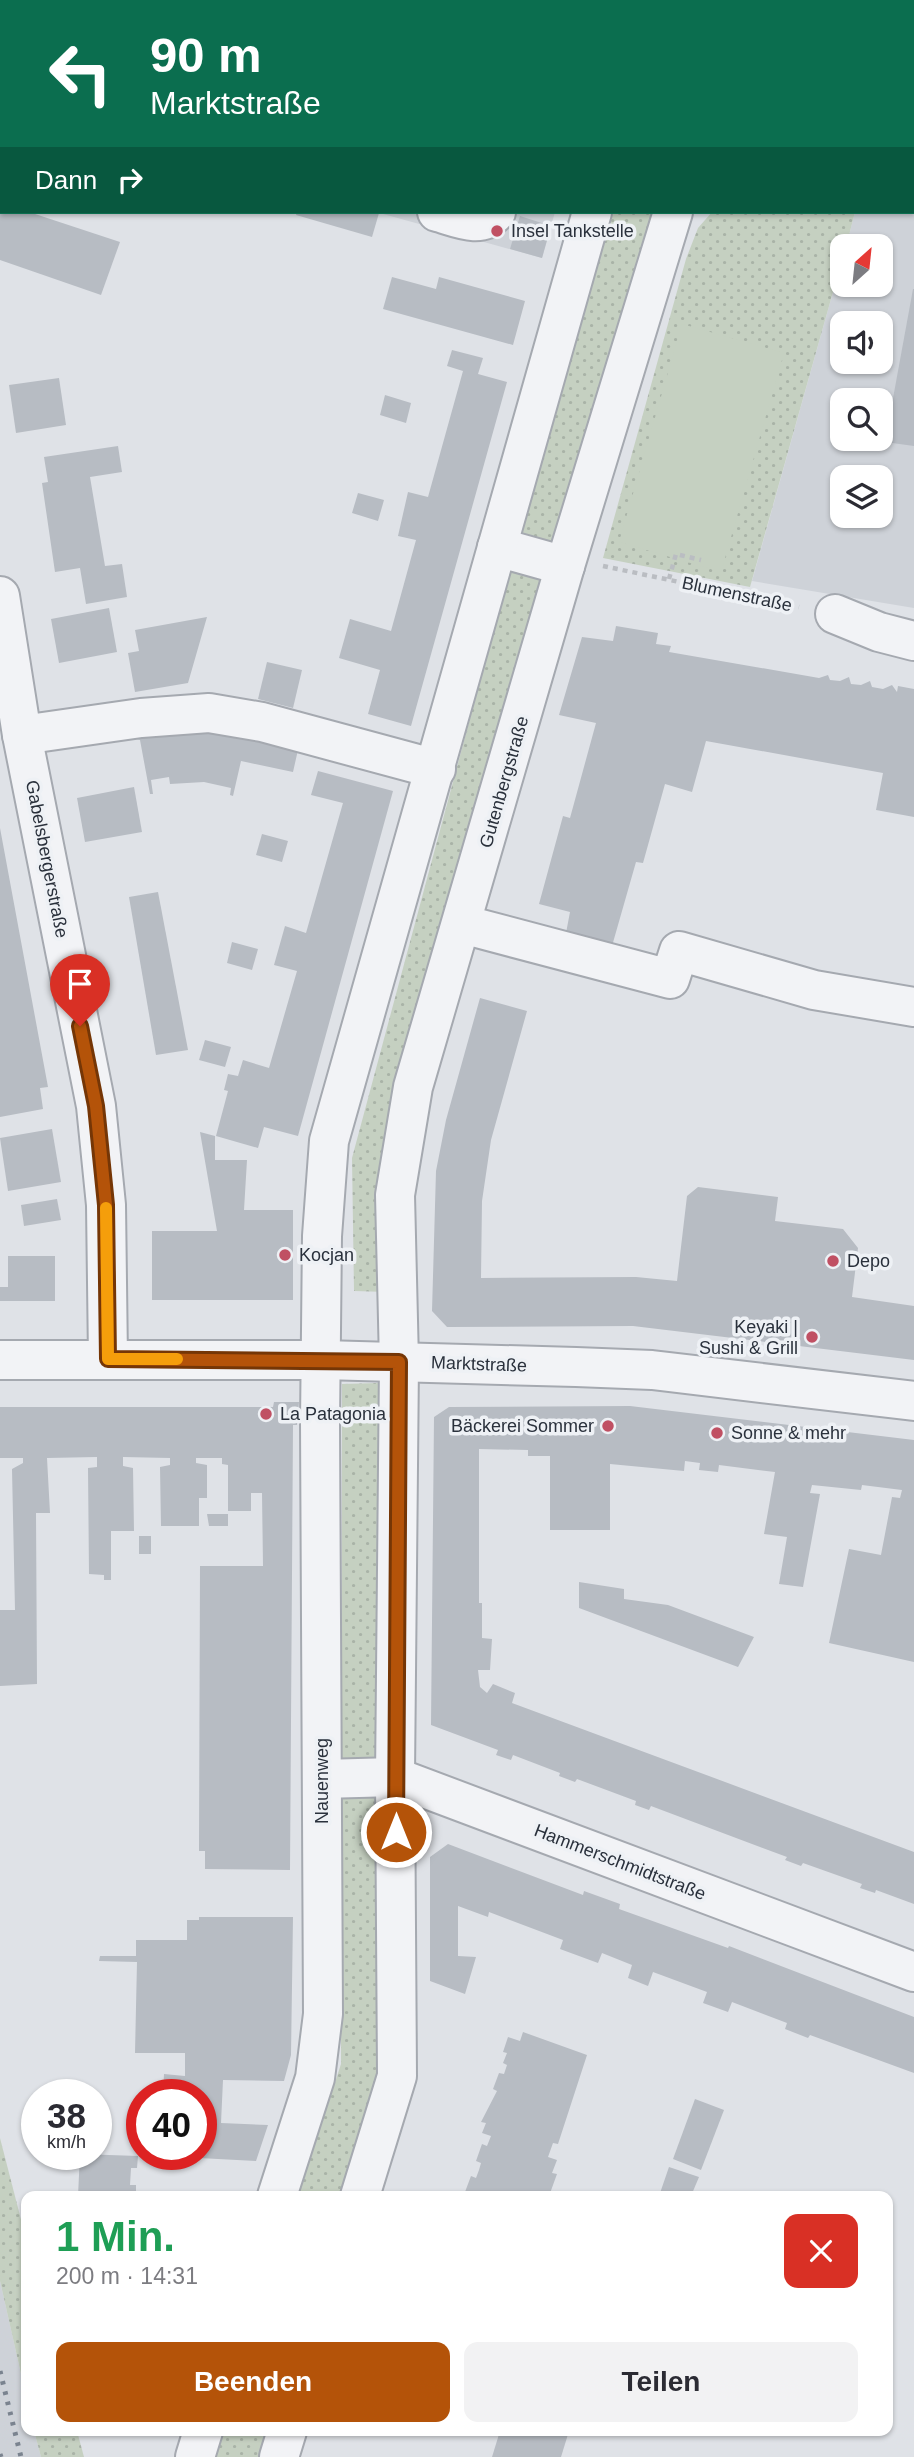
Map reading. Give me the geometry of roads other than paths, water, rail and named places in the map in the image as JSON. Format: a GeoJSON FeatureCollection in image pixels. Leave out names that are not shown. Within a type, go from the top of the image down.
{"type":"FeatureCollection","features":[{"type":"Feature","properties":{"kind":"street"},"geometry":{"type":"LineString","coordinates":[[445,214],[475,222],[489,219],[494,214]]}},
{"type":"Feature","properties":{"kind":"street"},"geometry":{"type":"LineString","coordinates":[[323,1360],[322,1236],[329,1141],[591,214]]}},
{"type":"Feature","properties":{"kind":"street","name":"Gutenbergstraße"},"geometry":{"type":"LineString","coordinates":[[399,1362],[395,1195],[403,1132],[413,1087],[565,566],[672,214]]}},
{"type":"Feature","properties":{"kind":"street"},"geometry":{"type":"LineString","coordinates":[[497,547],[565,566]]}},
{"type":"Feature","properties":{"kind":"street","name":"Gabelsbergerstraße"},"geometry":{"type":"LineString","coordinates":[[0,596],[22,735],[96,1106],[106,1205],[108,1359]]}},
{"type":"Feature","properties":{"kind":"street"},"geometry":{"type":"LineString","coordinates":[[835,614],[879,632],[914,641]]}},
{"type":"Feature","properties":{"kind":"street"},"geometry":{"type":"LineString","coordinates":[[22,735],[141,718],[209,713],[262,722],[436,769]]}},
{"type":"Feature","properties":{"kind":"street"},"geometry":{"type":"LineString","coordinates":[[462,924],[670,979],[679,951],[814,990],[914,1007]]}},
{"type":"Feature","properties":{"kind":"street","name":"Marktstraße"},"geometry":{"type":"LineString","coordinates":[[0,1360],[323,1360],[652,1370],[914,1401]]}},
{"type":"Feature","properties":{"kind":"street","name":"Nauenweg"},"geometry":{"type":"LineString","coordinates":[[279,2191],[315,2078],[323,2014],[323,1360]]}},
{"type":"Feature","properties":{"kind":"street"},"geometry":{"type":"LineString","coordinates":[[362,2191],[397,2076],[395,1777],[399,1362]]}},
{"type":"Feature","properties":{"kind":"street","name":"Hammerschmidtstraße"},"geometry":{"type":"LineString","coordinates":[[321,1779],[395,1777],[914,1972]]}},
{"type":"Feature","properties":{"kind":"street"},"geometry":{"type":"LineString","coordinates":[[195,2457],[201,2436]]}},
{"type":"Feature","properties":{"kind":"street"},"geometry":{"type":"LineString","coordinates":[[279,2457],[285,2436]]}},
{"type":"Feature","properties":{"kind":"railway"},"geometry":{"type":"LineString","coordinates":[[0,2371],[21,2457]]}},
{"type":"Feature","properties":{"kind":"place","name":"Insel Tankstelle"},"geometry":{"type":"Point","coordinates":[497,231]}},
{"type":"Feature","properties":{"kind":"place","name":"Kocjan"},"geometry":{"type":"Point","coordinates":[285,1255]}},
{"type":"Feature","properties":{"kind":"place","name":"Depo"},"geometry":{"type":"Point","coordinates":[833,1261]}},
{"type":"Feature","properties":{"kind":"place","name":"Keyaki | Sushi & Grill"},"geometry":{"type":"Point","coordinates":[812,1337]}},
{"type":"Feature","properties":{"kind":"place","name":"La Patagonia"},"geometry":{"type":"Point","coordinates":[266,1414]}},
{"type":"Feature","properties":{"kind":"place","name":"Bäckerei Sommer"},"geometry":{"type":"Point","coordinates":[608,1426]}},
{"type":"Feature","properties":{"kind":"place","name":"Sonne & mehr"},"geometry":{"type":"Point","coordinates":[717,1433]}}]}
